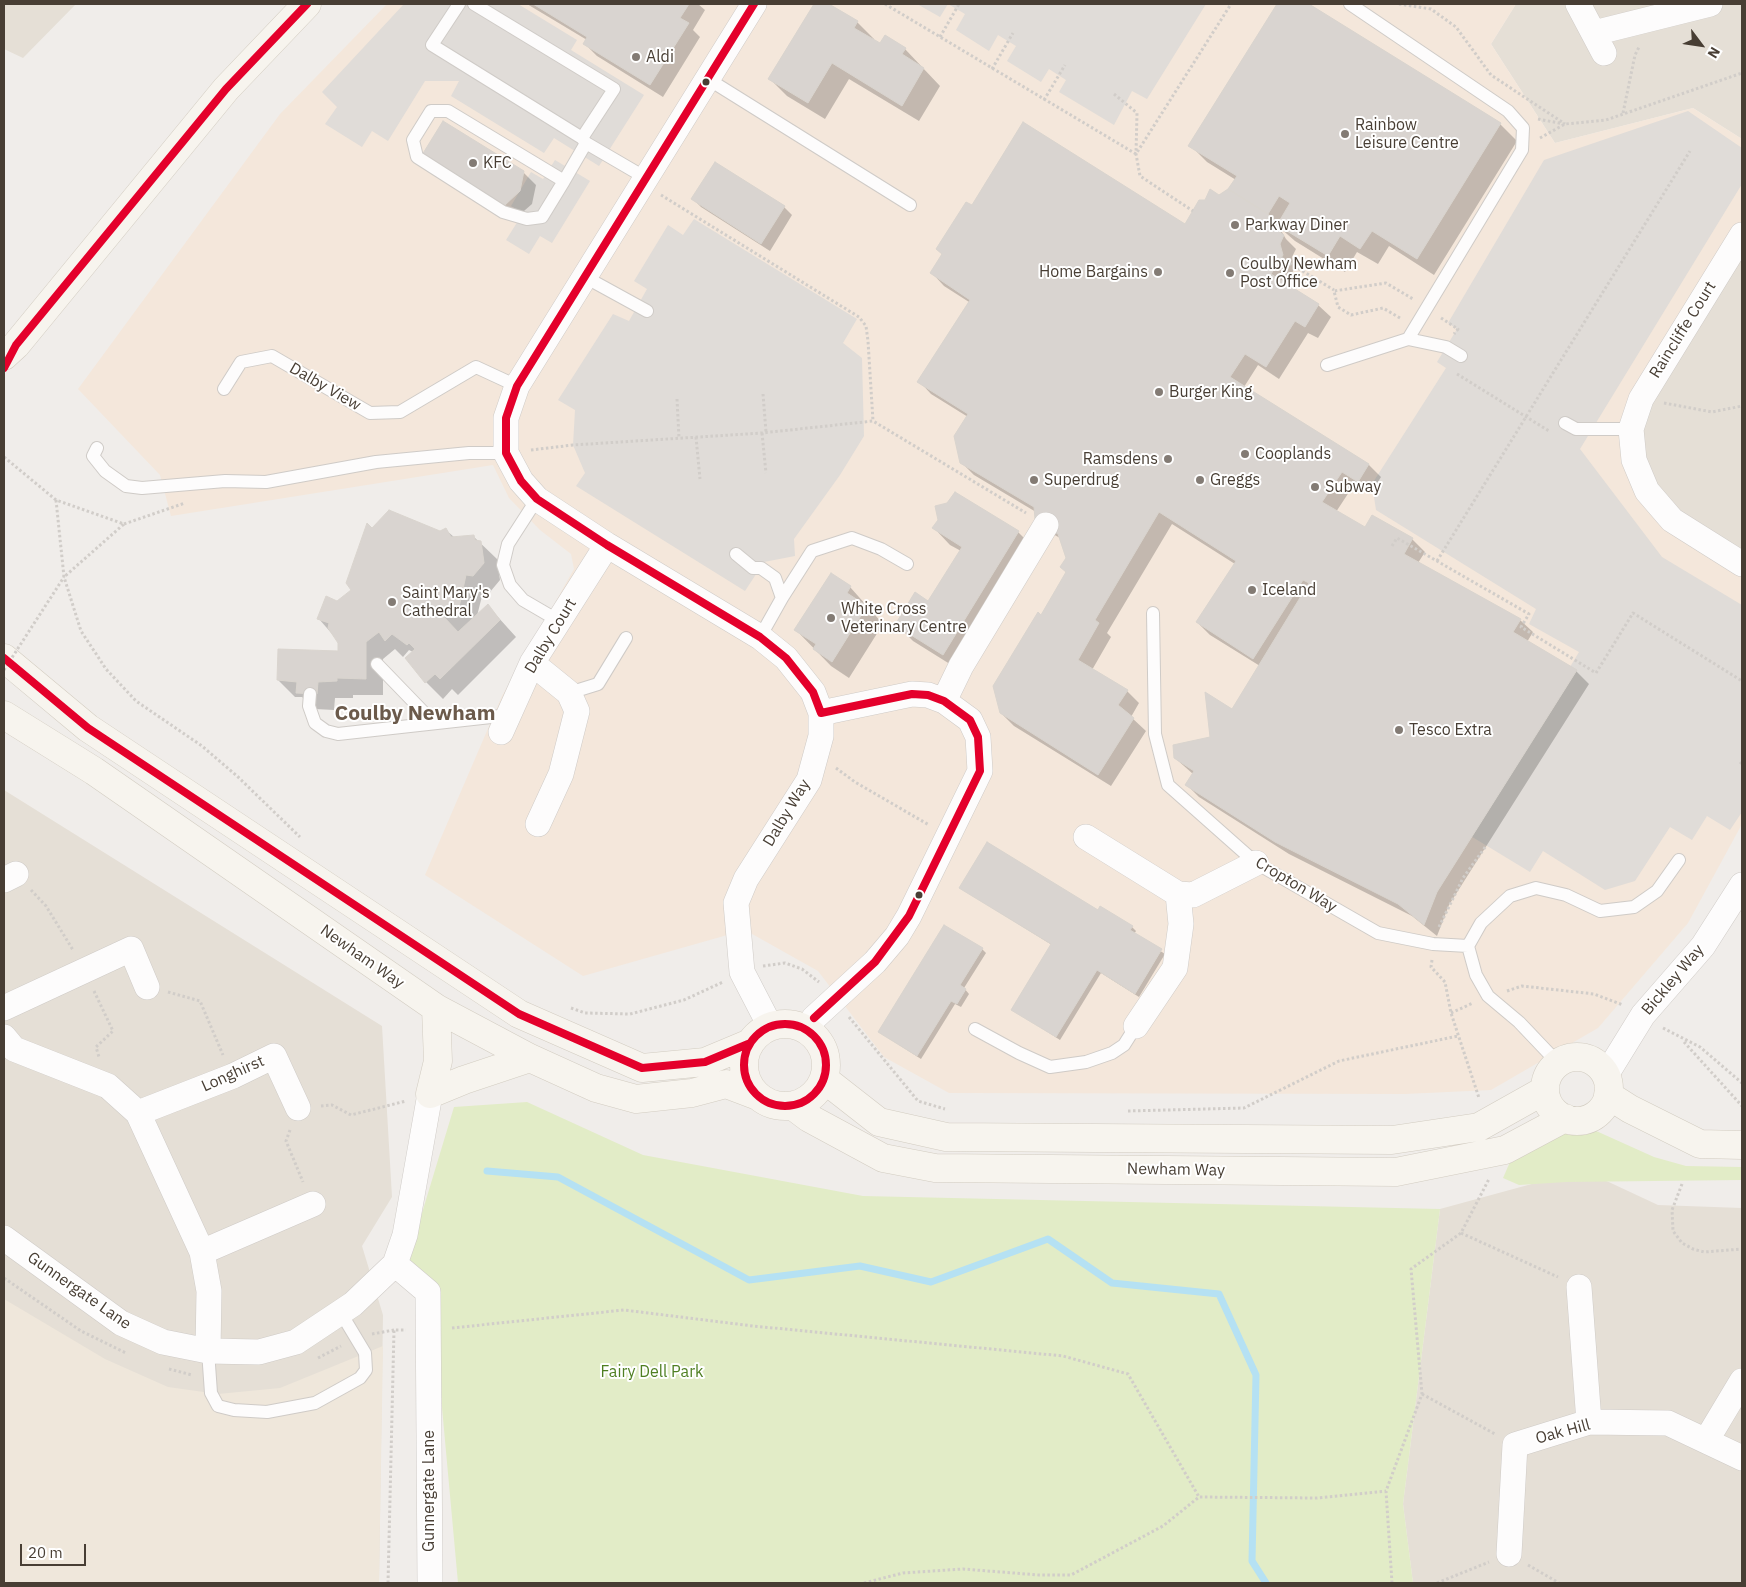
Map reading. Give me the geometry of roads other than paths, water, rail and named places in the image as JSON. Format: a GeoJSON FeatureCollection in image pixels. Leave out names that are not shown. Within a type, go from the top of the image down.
{"type":"FeatureCollection","features":[{"type":"Feature","properties":{"kind":"street"},"geometry":{"type":"LineString","coordinates":[[8,356],[226,89],[307,4]]}},
{"type":"Feature","properties":{"kind":"street","name":"Dalby Way"},"geometry":{"type":"LineString","coordinates":[[754,4],[517,386],[506,418],[506,453],[521,481],[537,499],[607,545],[760,637],[792,665],[813,692],[821,714],[821,736],[817,756],[808,780],[746,879],[736,903],[742,972],[770,1026]]}},
{"type":"Feature","properties":{"kind":"street"},"geometry":{"type":"LineString","coordinates":[[1578,4],[1599,43],[1653,18],[1710,4]]}},
{"type":"Feature","properties":{"kind":"street","name":"Raincliffe Court"},"geometry":{"type":"LineString","coordinates":[[1632,429],[1641,399],[1742,235]]}},
{"type":"Feature","properties":{"kind":"street"},"geometry":{"type":"LineString","coordinates":[[1632,429],[1634,460],[1647,491],[1672,520],[1742,564]]}},
{"type":"Feature","properties":{"kind":"street"},"geometry":{"type":"LineString","coordinates":[[944,701],[961,666],[1046,525]]}},
{"type":"Feature","properties":{"kind":"street","name":"Dalby Court"},"geometry":{"type":"LineString","coordinates":[[505,724],[532,663],[607,545]]}},
{"type":"Feature","properties":{"kind":"street"},"geometry":{"type":"LineString","coordinates":[[4,658],[88,728],[520,1014],[642,1068],[705,1062],[748,1044]]}},
{"type":"Feature","properties":{"kind":"street"},"geometry":{"type":"LineString","coordinates":[[532,663],[570,693],[577,710],[561,774],[538,824]]}},
{"type":"Feature","properties":{"kind":"street"},"geometry":{"type":"LineString","coordinates":[[814,1018],[875,962],[897,936],[949,838],[980,771],[978,737],[970,720],[944,701],[928,695],[912,694],[821,714]]}},
{"type":"Feature","properties":{"kind":"street","name":"Newham Way"},"geometry":{"type":"LineString","coordinates":[[4,715],[94,771],[436,1008],[530,1058],[596,1088],[636,1099],[684,1094],[726,1084],[755,1095],[766,1102],[778,1106],[792,1106],[809,1118],[883,1158],[935,1168],[1396,1172],[1505,1150],[1564,1118],[1575,1121],[1587,1119],[1597,1114],[1605,1106],[1607,1085]]}},
{"type":"Feature","properties":{"kind":"street"},"geometry":{"type":"LineString","coordinates":[[1086,837],[1178,894],[1193,895],[1256,863]]}},
{"type":"Feature","properties":{"kind":"street","name":"Bickley Way"},"geometry":{"type":"LineString","coordinates":[[1607,1085],[1643,1015],[1703,946],[1742,886]]}},
{"type":"Feature","properties":{"kind":"street"},"geometry":{"type":"LineString","coordinates":[[1136,1026],[1175,968],[1181,924],[1178,894]]}},
{"type":"Feature","properties":{"kind":"street"},"geometry":{"type":"LineString","coordinates":[[4,1008],[131,950],[148,987]]}},
{"type":"Feature","properties":{"kind":"street"},"geometry":{"type":"LineString","coordinates":[[430,1094],[438,1061],[436,1008]]}},
{"type":"Feature","properties":{"kind":"street"},"geometry":{"type":"LineString","coordinates":[[755,1095],[746,1082],[743,1068],[744,1054],[748,1044],[758,1033],[770,1026],[785,1023],[796,1025],[809,1031],[819,1041],[825,1054],[824,1079],[817,1091],[806,1101],[792,1106]]}},
{"type":"Feature","properties":{"kind":"street"},"geometry":{"type":"LineString","coordinates":[[4,1037],[14,1049],[108,1086],[138,1113],[202,1252],[209,1291],[208,1351]]}},
{"type":"Feature","properties":{"kind":"street","name":"Longhirst"},"geometry":{"type":"LineString","coordinates":[[138,1113],[233,1076],[274,1056],[298,1108]]}},
{"type":"Feature","properties":{"kind":"street"},"geometry":{"type":"LineString","coordinates":[[1564,1118],[1555,1113],[1548,1104],[1545,1090],[1547,1079],[1558,1063],[1568,1058],[1579,1057],[1590,1060],[1599,1066],[1607,1085],[1630,1109],[1700,1144],[1742,1145]]}},
{"type":"Feature","properties":{"kind":"street"},"geometry":{"type":"LineString","coordinates":[[430,1094],[464,1080],[530,1058]]}},
{"type":"Feature","properties":{"kind":"street","name":"Newham Way"},"geometry":{"type":"LineString","coordinates":[[824,1079],[879,1122],[946,1137],[1392,1140],[1479,1127],[1545,1090]]}},
{"type":"Feature","properties":{"kind":"street","name":"Gunnergate Lane"},"geometry":{"type":"LineString","coordinates":[[4,1238],[121,1323],[163,1342],[208,1351],[259,1352],[296,1342],[353,1304],[395,1264],[405,1235],[430,1094]]}},
{"type":"Feature","properties":{"kind":"street"},"geometry":{"type":"LineString","coordinates":[[202,1252],[312,1204]]}},
{"type":"Feature","properties":{"kind":"street","name":"Gunnergate Lane"},"geometry":{"type":"LineString","coordinates":[[395,1264],[428,1292],[430,1583]]}},
{"type":"Feature","properties":{"kind":"street"},"geometry":{"type":"LineString","coordinates":[[1579,1287],[1589,1422]]}},
{"type":"Feature","properties":{"kind":"street"},"geometry":{"type":"LineString","coordinates":[[1706,1441],[1742,1381]]}},
{"type":"Feature","properties":{"kind":"street","name":"Oak Hill"},"geometry":{"type":"LineString","coordinates":[[1509,1554],[1515,1444],[1589,1422],[1668,1423],[1742,1458]]}},
{"type":"Feature","properties":{"kind":"lane"},"geometry":{"type":"LineString","coordinates":[[459,4],[432,45],[584,140],[644,181]]}},
{"type":"Feature","properties":{"kind":"lane"},"geometry":{"type":"LineString","coordinates":[[474,4],[614,89],[584,140],[564,181],[542,217],[527,219],[503,212],[417,157],[414,140],[431,111],[448,111],[564,181]]}},
{"type":"Feature","properties":{"kind":"lane"},"geometry":{"type":"LineString","coordinates":[[1350,4],[1508,111],[1523,128],[1522,150],[1408,339]]}},
{"type":"Feature","properties":{"kind":"lane"},"geometry":{"type":"LineString","coordinates":[[708,78],[910,206]]}},
{"type":"Feature","properties":{"kind":"lane"},"geometry":{"type":"LineString","coordinates":[[585,277],[647,311]]}},
{"type":"Feature","properties":{"kind":"lane"},"geometry":{"type":"LineString","coordinates":[[1327,364],[1408,339],[1446,347],[1460,356]]}},
{"type":"Feature","properties":{"kind":"lane","name":"Dalby View"},"geometry":{"type":"LineString","coordinates":[[224,389],[241,362],[272,356],[370,412],[400,412],[476,367],[517,386]]}},
{"type":"Feature","properties":{"kind":"lane"},"geometry":{"type":"LineString","coordinates":[[1565,423],[1576,428],[1632,429]]}},
{"type":"Feature","properties":{"kind":"lane"},"geometry":{"type":"LineString","coordinates":[[97,448],[93,456],[106,471],[126,486],[142,488],[226,481],[266,482],[376,462],[469,453],[506,453]]}},
{"type":"Feature","properties":{"kind":"lane"},"geometry":{"type":"LineString","coordinates":[[537,499],[508,544],[503,565],[510,585],[523,600],[559,621]]}},
{"type":"Feature","properties":{"kind":"lane"},"geometry":{"type":"LineString","coordinates":[[760,637],[812,550],[852,538],[881,549],[907,564]]}},
{"type":"Feature","properties":{"kind":"lane"},"geometry":{"type":"LineString","coordinates":[[736,554],[753,568],[761,568],[776,578],[782,598]]}},
{"type":"Feature","properties":{"kind":"lane","name":"Cropton Way"},"geometry":{"type":"LineString","coordinates":[[1153,612],[1155,734],[1168,785],[1256,863],[1378,933],[1432,944],[1468,946]]}},
{"type":"Feature","properties":{"kind":"lane"},"geometry":{"type":"LineString","coordinates":[[570,693],[598,684],[626,638]]}},
{"type":"Feature","properties":{"kind":"lane"},"geometry":{"type":"LineString","coordinates":[[377,664],[434,723]]}},
{"type":"Feature","properties":{"kind":"lane"},"geometry":{"type":"LineString","coordinates":[[310,694],[309,706],[315,723],[326,731],[338,734],[434,723],[505,724]]}},
{"type":"Feature","properties":{"kind":"lane"},"geometry":{"type":"LineString","coordinates":[[1558,1063],[1519,1022],[1488,996],[1476,975],[1468,946],[1482,923],[1510,896],[1536,888],[1566,895],[1600,911],[1634,907],[1657,891],[1679,860]]}},
{"type":"Feature","properties":{"kind":"lane"},"geometry":{"type":"LineString","coordinates":[[975,1029],[1018,1053],[1050,1067],[1086,1062],[1112,1053],[1124,1045],[1136,1026]]}},
{"type":"Feature","properties":{"kind":"lane"},"geometry":{"type":"LineString","coordinates":[[208,1351],[211,1393],[218,1406],[234,1410],[267,1412],[315,1403],[360,1378],[366,1370],[365,1353],[341,1313]]}},
{"type":"Feature","properties":{"kind":"waterway"},"geometry":{"type":"LineString","coordinates":[[487,1171],[558,1177],[749,1280],[860,1266],[931,1282],[1048,1239],[1112,1283],[1219,1294],[1256,1375],[1252,1561],[1266,1583]]}},
{"type":"Feature","properties":{"kind":"place","name":"Aldi"},"geometry":{"type":"Point","coordinates":[636,57]}},
{"type":"Feature","properties":{"kind":"place","name":"Rainbow Leisure Centre"},"geometry":{"type":"Point","coordinates":[1345,134]}},
{"type":"Feature","properties":{"kind":"place","name":"KFC"},"geometry":{"type":"Point","coordinates":[473,163]}},
{"type":"Feature","properties":{"kind":"place","name":"Parkway Diner"},"geometry":{"type":"Point","coordinates":[1235,225]}},
{"type":"Feature","properties":{"kind":"place","name":"Home Bargains"},"geometry":{"type":"Point","coordinates":[1158,272]}},
{"type":"Feature","properties":{"kind":"place","name":"Coulby Newham Post Office"},"geometry":{"type":"Point","coordinates":[1230,273]}},
{"type":"Feature","properties":{"kind":"place","name":"Burger King"},"geometry":{"type":"Point","coordinates":[1159,392]}},
{"type":"Feature","properties":{"kind":"place","name":"Cooplands"},"geometry":{"type":"Point","coordinates":[1245,454]}},
{"type":"Feature","properties":{"kind":"place","name":"Ramsdens"},"geometry":{"type":"Point","coordinates":[1168,459]}},
{"type":"Feature","properties":{"kind":"place","name":"Superdrug"},"geometry":{"type":"Point","coordinates":[1034,480]}},
{"type":"Feature","properties":{"kind":"place","name":"Greggs"},"geometry":{"type":"Point","coordinates":[1200,480]}},
{"type":"Feature","properties":{"kind":"place","name":"Subway"},"geometry":{"type":"Point","coordinates":[1315,487]}},
{"type":"Feature","properties":{"kind":"place","name":"Iceland"},"geometry":{"type":"Point","coordinates":[1252,590]}},
{"type":"Feature","properties":{"kind":"place","name":"Saint Mary's Cathedral"},"geometry":{"type":"Point","coordinates":[392,602]}},
{"type":"Feature","properties":{"kind":"place","name":"White Cross Veterinary Centre"},"geometry":{"type":"Point","coordinates":[831,618]}},
{"type":"Feature","properties":{"kind":"place","name":"Tesco Extra"},"geometry":{"type":"Point","coordinates":[1399,730]}},
{"type":"Feature","properties":{"kind":"district","name":"Coulby Newham"},"geometry":{"type":"Point","coordinates":[415,714]}},
{"type":"Feature","properties":{"kind":"park label","name":"Fairy Dell Park"},"geometry":{"type":"Point","coordinates":[652,1372]}}]}
